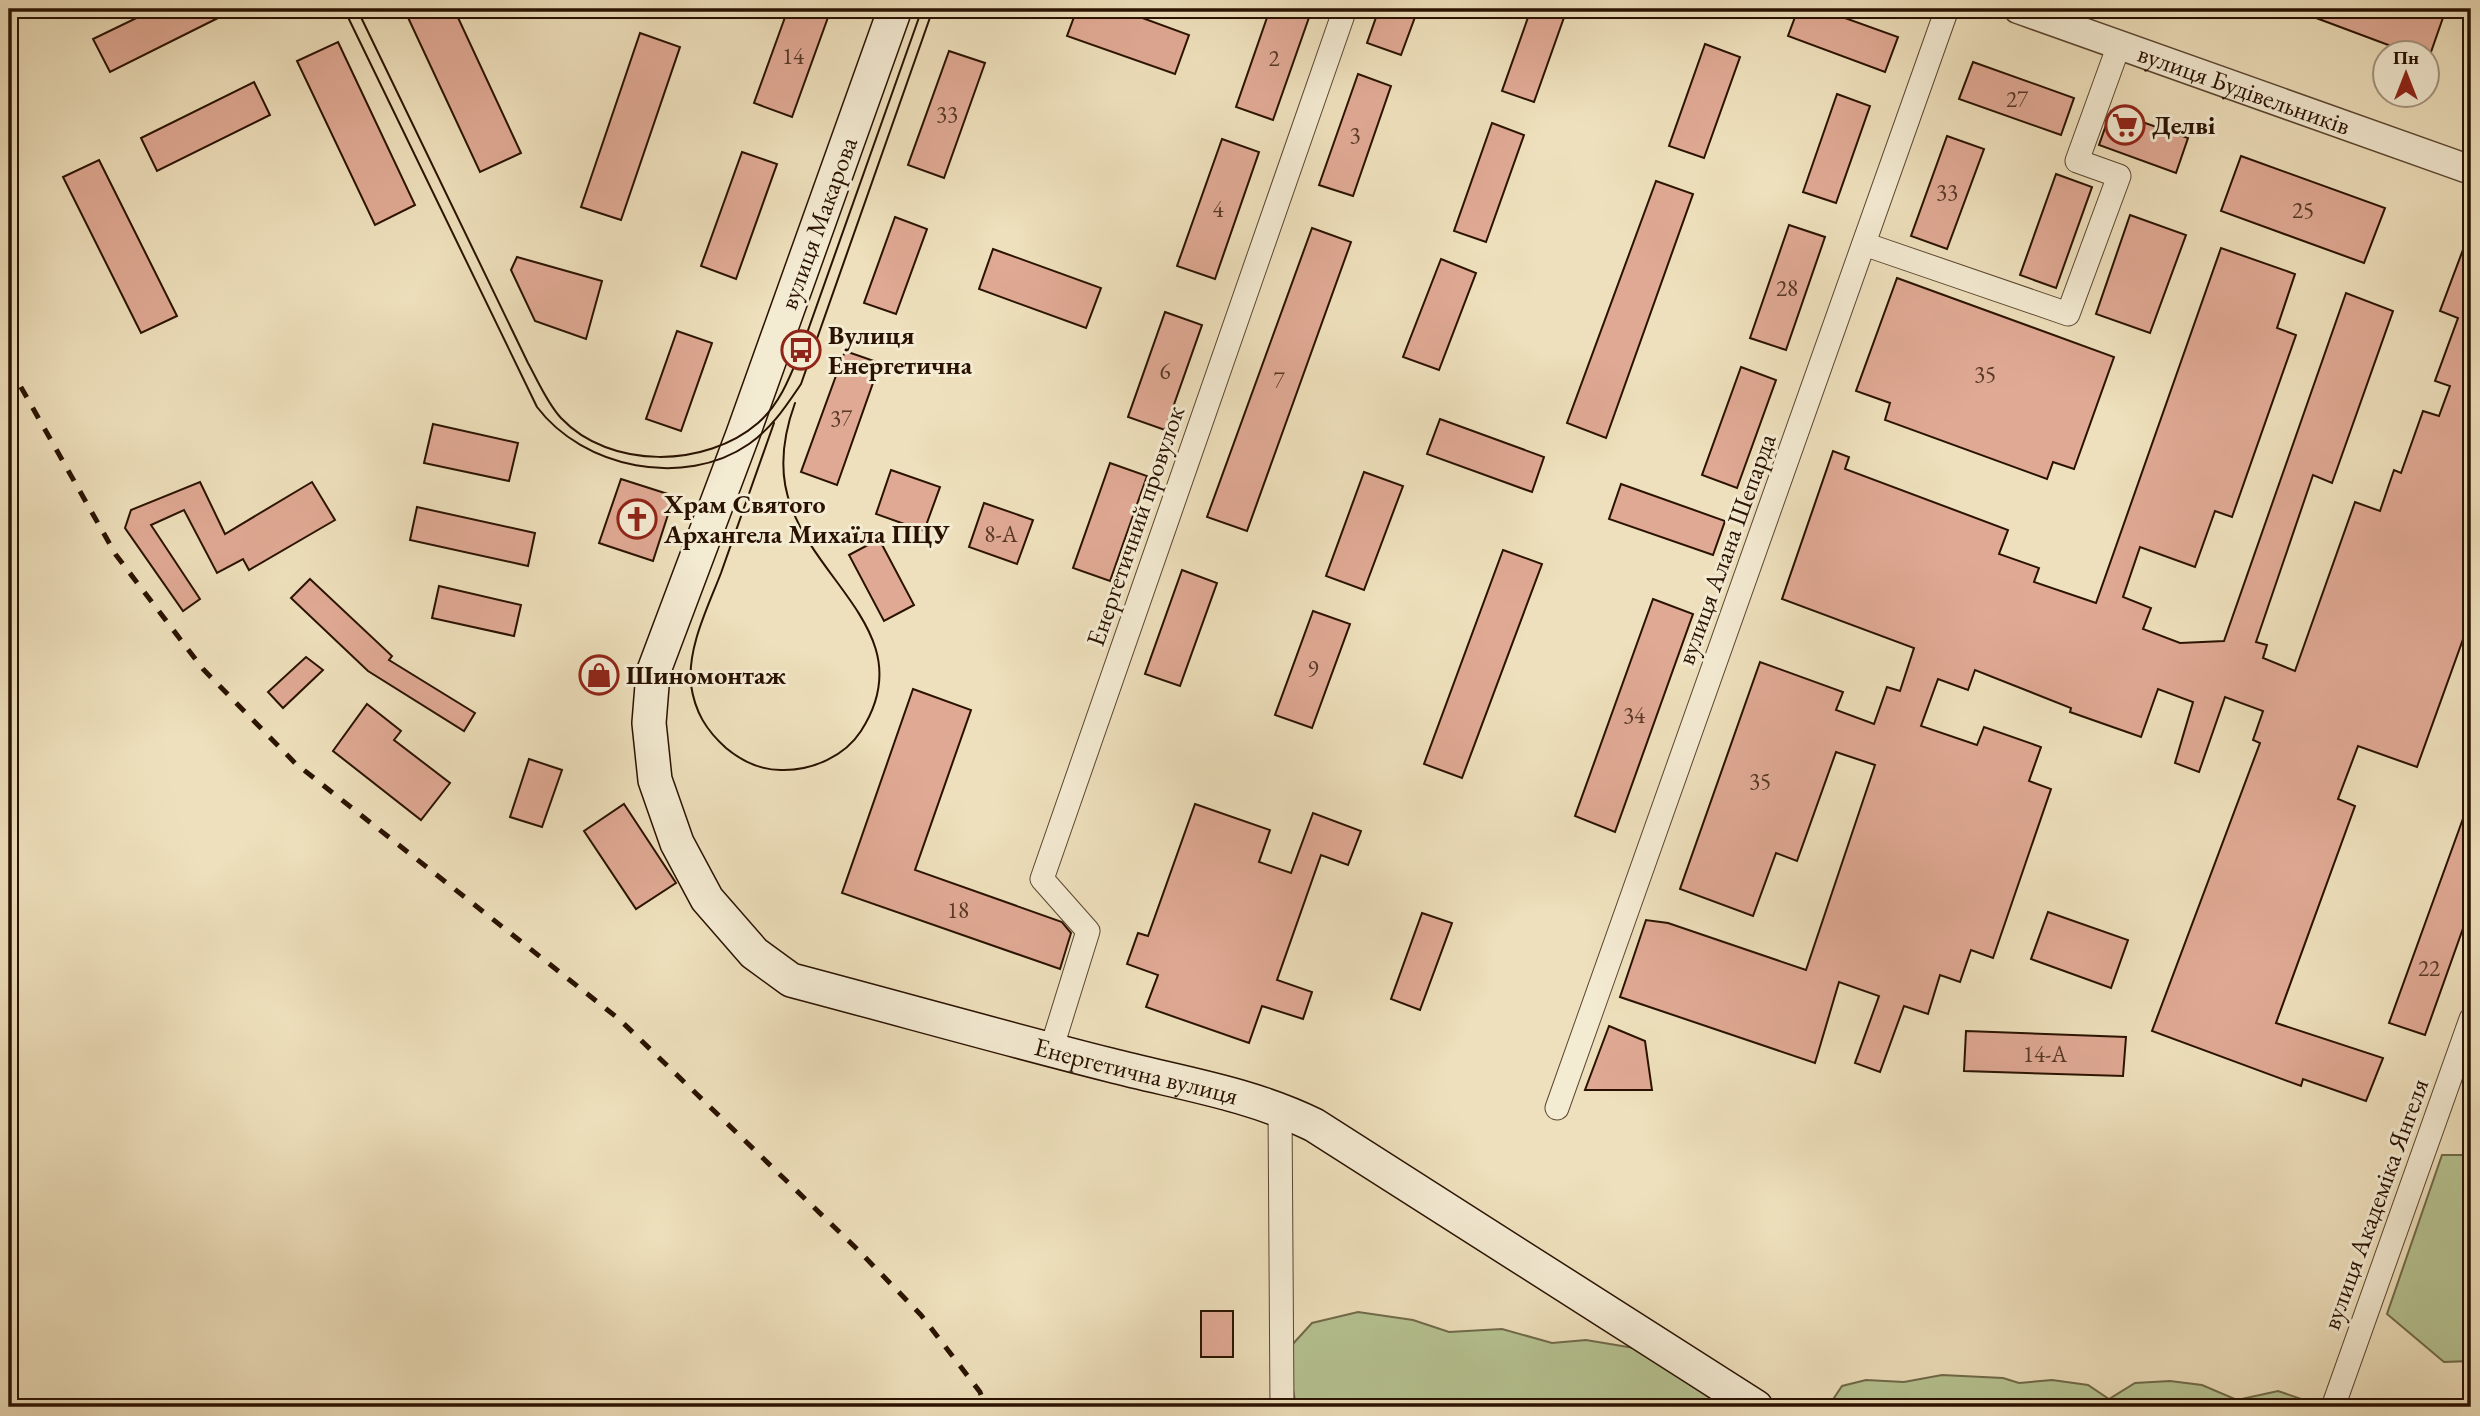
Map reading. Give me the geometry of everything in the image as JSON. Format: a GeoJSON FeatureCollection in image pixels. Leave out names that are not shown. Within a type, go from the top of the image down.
{"type":"FeatureCollection","features":[{"type":"Feature","properties":{"kind":"main road","name":"вулиця Макарова"},"geometry":{"type":"LineString","coordinates":[[653,673],[740,442],[895,9]]}},
{"type":"Feature","properties":{"kind":"main road","name":"Енергетична вулиця"},"geometry":{"type":"LineString","coordinates":[[653,673],[649,723],[655,780],[677,843],[707,899],[754,953],[791,980],[1280,1108],[1314,1125],[1756,1407]]}},
{"type":"Feature","properties":{"kind":"street","name":"Енергетичний провулок"},"geometry":{"type":"LineString","coordinates":[[1051,1050],[1088,931],[1042,879],[1345,9]]}},
{"type":"Feature","properties":{"kind":"street","name":"вулиця Алана Шепарда"},"geometry":{"type":"LineString","coordinates":[[1557,1108],[1947,9]]}},
{"type":"Feature","properties":{"kind":"street","name":"вулиця Будівельників"},"geometry":{"type":"LineString","coordinates":[[2018,9],[2471,170]]}},
{"type":"Feature","properties":{"kind":"street"},"geometry":{"type":"LineString","coordinates":[[1864,244],[2068,314],[2119,176],[2077,161],[2119,45]]}},
{"type":"Feature","properties":{"kind":"street","name":"вулиця Академіка Янгеля"},"geometry":{"type":"LineString","coordinates":[[2333,1407],[2471,1019]]}},
{"type":"Feature","properties":{"kind":"street"},"geometry":{"type":"LineString","coordinates":[[1280,1108],[1282,1407]]}},
{"type":"Feature","properties":{"kind":"green space"},"geometry":{"type":"Polygon","coordinates":[[[2442,1155],[2471,1155],[2471,1361],[2444,1362],[2387,1314],[2442,1155]]]}},
{"type":"Feature","properties":{"kind":"green space"},"geometry":{"type":"Polygon","coordinates":[[[1358,1312],[1413,1320],[1449,1332],[1502,1329],[1552,1343],[1586,1340],[1640,1349],[1751,1407],[1296,1407],[1291,1378],[1291,1346],[1312,1323],[1358,1312]]]}},
{"type":"Feature","properties":{"kind":"green space"},"geometry":{"type":"Polygon","coordinates":[[[1942,1375],[2003,1378],[2019,1383],[2052,1380],[2088,1385],[2109,1399],[2135,1383],[2170,1381],[2202,1385],[2237,1400],[2278,1391],[2313,1403],[2315,1407],[1828,1407],[1842,1386],[1866,1380],[1904,1382],[1942,1375]]]}},
{"type":"Feature","properties":{"kind":"building"},"geometry":{"type":"Polygon","coordinates":[[[155,9],[236,9],[110,72],[93,39],[155,9]]]}},
{"type":"Feature","properties":{"kind":"building"},"geometry":{"type":"Polygon","coordinates":[[[404,9],[454,9],[521,153],[480,172],[404,9]]]}},
{"type":"Feature","properties":{"kind":"building"},"geometry":{"type":"Polygon","coordinates":[[[788,9],[831,9],[792,117],[754,103],[788,9]]]}},
{"type":"Feature","properties":{"kind":"building"},"geometry":{"type":"Polygon","coordinates":[[[1077,9],[1118,9],[1189,35],[1175,74],[1067,36],[1077,9]]]}},
{"type":"Feature","properties":{"kind":"building"},"geometry":{"type":"Polygon","coordinates":[[[1270,9],[1312,9],[1273,120],[1236,107],[1270,9]]]}},
{"type":"Feature","properties":{"kind":"building"},"geometry":{"type":"Polygon","coordinates":[[[1379,9],[1418,9],[1401,55],[1367,43],[1379,9]]]}},
{"type":"Feature","properties":{"kind":"building"},"geometry":{"type":"Polygon","coordinates":[[[1531,9],[1567,9],[1534,102],[1502,91],[1531,9]]]}},
{"type":"Feature","properties":{"kind":"building"},"geometry":{"type":"Polygon","coordinates":[[[1798,9],[1820,9],[1898,37],[1885,72],[1788,36],[1798,9]]]}},
{"type":"Feature","properties":{"kind":"building"},"geometry":{"type":"Polygon","coordinates":[[[2292,9],[2446,9],[2436,38],[2372,39],[2292,9]]]}},
{"type":"Feature","properties":{"kind":"building"},"geometry":{"type":"Polygon","coordinates":[[[640,33],[680,47],[621,220],[581,207],[640,33]]]}},
{"type":"Feature","properties":{"kind":"building"},"geometry":{"type":"Polygon","coordinates":[[[338,42],[415,205],[375,225],[297,61],[338,42]]]}},
{"type":"Feature","properties":{"kind":"building"},"geometry":{"type":"Polygon","coordinates":[[[1705,44],[1740,57],[1704,158],[1669,146],[1705,44]]]}},
{"type":"Feature","properties":{"kind":"building"},"geometry":{"type":"Polygon","coordinates":[[[949,51],[985,63],[944,178],[908,165],[949,51]]]}},
{"type":"Feature","properties":{"kind":"building"},"geometry":{"type":"Polygon","coordinates":[[[1973,62],[2074,98],[2061,135],[1959,99],[1973,62]]]}},
{"type":"Feature","properties":{"kind":"building"},"geometry":{"type":"Polygon","coordinates":[[[1358,74],[1391,86],[1353,196],[1319,185],[1358,74]]]}},
{"type":"Feature","properties":{"kind":"building"},"geometry":{"type":"Polygon","coordinates":[[[254,82],[270,115],[157,171],[141,138],[254,82]]]}},
{"type":"Feature","properties":{"kind":"building"},"geometry":{"type":"Polygon","coordinates":[[[1837,94],[1870,106],[1836,203],[1803,192],[1837,94]]]}},
{"type":"Feature","properties":{"kind":"building"},"geometry":{"type":"Polygon","coordinates":[[[2111,111],[2188,138],[2176,173],[2099,145],[2111,111]]]}},
{"type":"Feature","properties":{"kind":"building"},"geometry":{"type":"Polygon","coordinates":[[[1492,123],[1524,135],[1486,242],[1454,231],[1492,123]]]}},
{"type":"Feature","properties":{"kind":"building"},"geometry":{"type":"Polygon","coordinates":[[[1947,136],[1984,149],[1947,249],[1911,236],[1947,136]]]}},
{"type":"Feature","properties":{"kind":"building"},"geometry":{"type":"Polygon","coordinates":[[[1222,139],[1259,152],[1215,279],[1177,266],[1222,139]]]}},
{"type":"Feature","properties":{"kind":"building"},"geometry":{"type":"Polygon","coordinates":[[[742,152],[777,164],[736,279],[701,266],[742,152]]]}},
{"type":"Feature","properties":{"kind":"building"},"geometry":{"type":"Polygon","coordinates":[[[2241,156],[2385,208],[2364,263],[2221,211],[2241,156]]]}},
{"type":"Feature","properties":{"kind":"building"},"geometry":{"type":"Polygon","coordinates":[[[99,160],[177,316],[141,333],[63,177],[99,160]]]}},
{"type":"Feature","properties":{"kind":"building"},"geometry":{"type":"Polygon","coordinates":[[[2056,174],[2092,187],[2056,288],[2020,275],[2056,174]]]}},
{"type":"Feature","properties":{"kind":"building"},"geometry":{"type":"Polygon","coordinates":[[[1656,181],[1693,194],[1606,438],[1567,423],[1656,181]]]}},
{"type":"Feature","properties":{"kind":"building"},"geometry":{"type":"Polygon","coordinates":[[[2130,215],[2186,235],[2150,333],[2096,314],[2130,215]]]}},
{"type":"Feature","properties":{"kind":"building"},"geometry":{"type":"Polygon","coordinates":[[[895,217],[927,229],[896,314],[864,303],[895,217]]]}},
{"type":"Feature","properties":{"kind":"building"},"geometry":{"type":"Polygon","coordinates":[[[1789,225],[1825,237],[1786,350],[1750,338],[1789,225]]]}},
{"type":"Feature","properties":{"kind":"building"},"geometry":{"type":"Polygon","coordinates":[[[1312,228],[1351,242],[1247,531],[1207,517],[1312,228]]]}},
{"type":"Feature","properties":{"kind":"building"},"geometry":{"type":"Polygon","coordinates":[[[2470,231],[2471,617],[2417,767],[2358,746],[2338,799],[2355,806],[2276,1023],[2383,1058],[2366,1101],[2303,1079],[2301,1086],[2152,1031],[2260,743],[2253,740],[2263,711],[2225,697],[2199,772],[2175,763],[2193,702],[2158,689],[2141,737],[2070,712],[2071,708],[1975,670],[1968,690],[1938,679],[1921,726],[1977,745],[1984,727],[2041,747],[2029,781],[2051,789],[1993,958],[1971,950],[1960,982],[1940,975],[1928,1014],[1904,1006],[1880,1072],[1855,1063],[1879,996],[1839,982],[1815,1063],[1620,997],[1646,920],[1668,923],[1806,970],[1875,765],[1836,752],[1797,861],[1776,853],[1753,916],[1680,889],[1760,662],[1843,692],[1836,710],[1874,724],[1887,687],[1900,691],[1914,648],[1782,599],[1833,451],[1849,457],[1845,469],[2008,530],[1999,554],[2039,568],[2034,582],[2096,603],[2221,248],[2295,274],[2277,328],[2296,335],[2232,517],[2215,511],[2195,567],[2140,547],[2123,597],[2151,608],[2143,629],[2180,643],[2224,641],[2346,293],[2393,311],[2332,483],[2313,475],[2256,642],[2267,645],[2263,658],[2295,671],[2355,502],[2380,511],[2394,470],[2401,473],[2423,411],[2439,416],[2450,386],[2435,381],[2458,318],[2440,311],[2470,231]]]}},
{"type":"Feature","properties":{"kind":"building"},"geometry":{"type":"Polygon","coordinates":[[[993,249],[1101,288],[1086,328],[979,289],[993,249]]]}},
{"type":"Feature","properties":{"kind":"building"},"geometry":{"type":"Polygon","coordinates":[[[517,257],[602,281],[586,339],[535,321],[511,270],[517,257]]]}},
{"type":"Feature","properties":{"kind":"building"},"geometry":{"type":"Polygon","coordinates":[[[1441,259],[1476,273],[1439,370],[1403,357],[1441,259]]]}},
{"type":"Feature","properties":{"kind":"building"},"geometry":{"type":"Polygon","coordinates":[[[1897,278],[2114,357],[2074,469],[2053,462],[2047,479],[1885,420],[1890,403],[1856,391],[1897,278]]]}},
{"type":"Feature","properties":{"kind":"building"},"geometry":{"type":"Polygon","coordinates":[[[1165,312],[1202,325],[1165,430],[1128,417],[1165,312]]]}},
{"type":"Feature","properties":{"kind":"building"},"geometry":{"type":"Polygon","coordinates":[[[677,331],[712,343],[681,431],[646,419],[677,331]]]}},
{"type":"Feature","properties":{"kind":"building"},"geometry":{"type":"Polygon","coordinates":[[[845,351],[880,363],[837,485],[801,472],[845,351]]]}},
{"type":"Feature","properties":{"kind":"building"},"geometry":{"type":"Polygon","coordinates":[[[1741,367],[1776,380],[1737,488],[1702,475],[1741,367]]]}},
{"type":"Feature","properties":{"kind":"building"},"geometry":{"type":"Polygon","coordinates":[[[1440,419],[1544,457],[1532,492],[1427,454],[1440,419]]]}},
{"type":"Feature","properties":{"kind":"building"},"geometry":{"type":"Polygon","coordinates":[[[433,424],[518,443],[509,481],[424,463],[433,424]]]}},
{"type":"Feature","properties":{"kind":"building"},"geometry":{"type":"Polygon","coordinates":[[[1110,463],[1147,476],[1110,581],[1073,568],[1110,463]]]}},
{"type":"Feature","properties":{"kind":"building"},"geometry":{"type":"Polygon","coordinates":[[[891,470],[940,487],[924,531],[876,514],[891,470]]]}},
{"type":"Feature","properties":{"kind":"building"},"geometry":{"type":"Polygon","coordinates":[[[1364,472],[1403,486],[1364,590],[1326,576],[1364,472]]]}},
{"type":"Feature","properties":{"kind":"building","name":"Храм Святого Архангела Михаїла ПЦУ"},"geometry":{"type":"Polygon","coordinates":[[[621,479],[674,496],[653,561],[599,543],[621,479]]]}},
{"type":"Feature","properties":{"kind":"building"},"geometry":{"type":"Polygon","coordinates":[[[200,482],[225,534],[312,482],[335,520],[249,570],[243,559],[217,573],[184,510],[151,525],[200,599],[183,611],[125,528],[131,510],[200,482]]]}},
{"type":"Feature","properties":{"kind":"building"},"geometry":{"type":"Polygon","coordinates":[[[1621,484],[1725,521],[1713,555],[1609,519],[1621,484]]]}},
{"type":"Feature","properties":{"kind":"building"},"geometry":{"type":"Polygon","coordinates":[[[984,503],[1033,520],[1017,564],[969,547],[984,503]]]}},
{"type":"Feature","properties":{"kind":"building"},"geometry":{"type":"Polygon","coordinates":[[[417,507],[535,533],[528,566],[410,540],[417,507]]]}},
{"type":"Feature","properties":{"kind":"building"},"geometry":{"type":"Polygon","coordinates":[[[879,539],[914,605],[884,621],[849,555],[879,539]]]}},
{"type":"Feature","properties":{"kind":"building"},"geometry":{"type":"Polygon","coordinates":[[[1503,550],[1542,564],[1462,778],[1424,764],[1503,550]]]}},
{"type":"Feature","properties":{"kind":"building"},"geometry":{"type":"Polygon","coordinates":[[[1182,570],[1217,583],[1180,686],[1145,674],[1182,570]]]}},
{"type":"Feature","properties":{"kind":"building"},"geometry":{"type":"Polygon","coordinates":[[[310,579],[392,656],[389,660],[475,713],[464,731],[368,671],[291,598],[310,579]]]}},
{"type":"Feature","properties":{"kind":"building"},"geometry":{"type":"Polygon","coordinates":[[[439,586],[521,605],[514,636],[432,618],[439,586]]]}},
{"type":"Feature","properties":{"kind":"building"},"geometry":{"type":"Polygon","coordinates":[[[1653,599],[1693,614],[1615,832],[1575,816],[1653,599]]]}},
{"type":"Feature","properties":{"kind":"building"},"geometry":{"type":"Polygon","coordinates":[[[1313,611],[1350,624],[1312,728],[1275,715],[1313,611]]]}},
{"type":"Feature","properties":{"kind":"building"},"geometry":{"type":"Polygon","coordinates":[[[306,657],[323,670],[283,708],[268,692],[306,657]]]}},
{"type":"Feature","properties":{"kind":"building"},"geometry":{"type":"Polygon","coordinates":[[[913,689],[971,710],[915,870],[1062,922],[1071,933],[1060,969],[842,893],[913,689]]]}},
{"type":"Feature","properties":{"kind":"building"},"geometry":{"type":"Polygon","coordinates":[[[367,704],[401,731],[394,740],[450,783],[421,820],[333,751],[367,704]]]}},
{"type":"Feature","properties":{"kind":"building"},"geometry":{"type":"Polygon","coordinates":[[[529,759],[562,770],[542,827],[510,817],[529,759]]]}},
{"type":"Feature","properties":{"kind":"building"},"geometry":{"type":"Polygon","coordinates":[[[2469,802],[2471,906],[2425,1035],[2389,1023],[2469,802]]]}},
{"type":"Feature","properties":{"kind":"building"},"geometry":{"type":"Polygon","coordinates":[[[624,804],[676,883],[636,909],[584,831],[624,804]]]}},
{"type":"Feature","properties":{"kind":"building"},"geometry":{"type":"Polygon","coordinates":[[[1195,804],[1270,830],[1259,862],[1291,873],[1313,813],[1361,831],[1348,865],[1321,855],[1277,980],[1312,992],[1303,1019],[1262,1006],[1249,1043],[1146,1007],[1158,975],[1127,964],[1138,933],[1148,936],[1195,804]]]}},
{"type":"Feature","properties":{"kind":"building"},"geometry":{"type":"Polygon","coordinates":[[[2048,912],[2128,940],[2111,988],[2031,959],[2048,912]]]}},
{"type":"Feature","properties":{"kind":"building"},"geometry":{"type":"Polygon","coordinates":[[[1422,913],[1452,923],[1420,1010],[1391,999],[1422,913]]]}},
{"type":"Feature","properties":{"kind":"building"},"geometry":{"type":"Polygon","coordinates":[[[1609,1026],[1645,1041],[1652,1090],[1585,1090],[1609,1026]]]}},
{"type":"Feature","properties":{"kind":"building"},"geometry":{"type":"Polygon","coordinates":[[[1966,1031],[2126,1037],[2123,1076],[1964,1071],[1966,1031]]]}},
{"type":"Feature","properties":{"kind":"building"},"geometry":{"type":"Polygon","coordinates":[[[1201,1311],[1233,1311],[1233,1357],[1201,1357],[1201,1311]]]}},
{"type":"Feature","properties":{"kind":"tram line"},"geometry":{"type":"LineString","coordinates":[[344,9],[537,407],[557,428],[580,445],[607,457],[636,465],[665,468],[695,466],[723,458],[749,444],[772,424],[801,384],[933,9]]}},
{"type":"Feature","properties":{"kind":"tram line"},"geometry":{"type":"LineString","coordinates":[[357,9],[551,406],[581,435],[605,447],[658,457],[686,455],[712,449],[737,438],[766,416],[778,399],[801,350],[922,9]]}},
{"type":"Feature","properties":{"kind":"tram line"},"geometry":{"type":"LineString","coordinates":[[774,423],[695,642],[691,685],[702,720],[726,748],[753,765],[784,770],[827,760],[854,740],[876,698],[879,668],[873,640],[859,614],[822,562],[791,506],[783,467],[787,428],[795,403]]}},
{"type":"Feature","properties":{"kind":"railway"},"geometry":{"type":"LineString","coordinates":[[9,366],[116,555],[203,669],[295,763],[619,1019],[857,1249],[921,1315],[980,1392],[985,1407]]}},
{"type":"Feature","properties":{"kind":"place","name":"Делві"},"geometry":{"type":"Point","coordinates":[2125,125]}},
{"type":"Feature","properties":{"kind":"place","name":"Вулиця Енергетична"},"geometry":{"type":"Point","coordinates":[801,350]}},
{"type":"Feature","properties":{"kind":"place","name":"Храм Святого Архангела Михаїла ПЦУ"},"geometry":{"type":"Point","coordinates":[637,519]}},
{"type":"Feature","properties":{"kind":"place","name":"Шиномонтаж"},"geometry":{"type":"Point","coordinates":[599,675]}}]}
